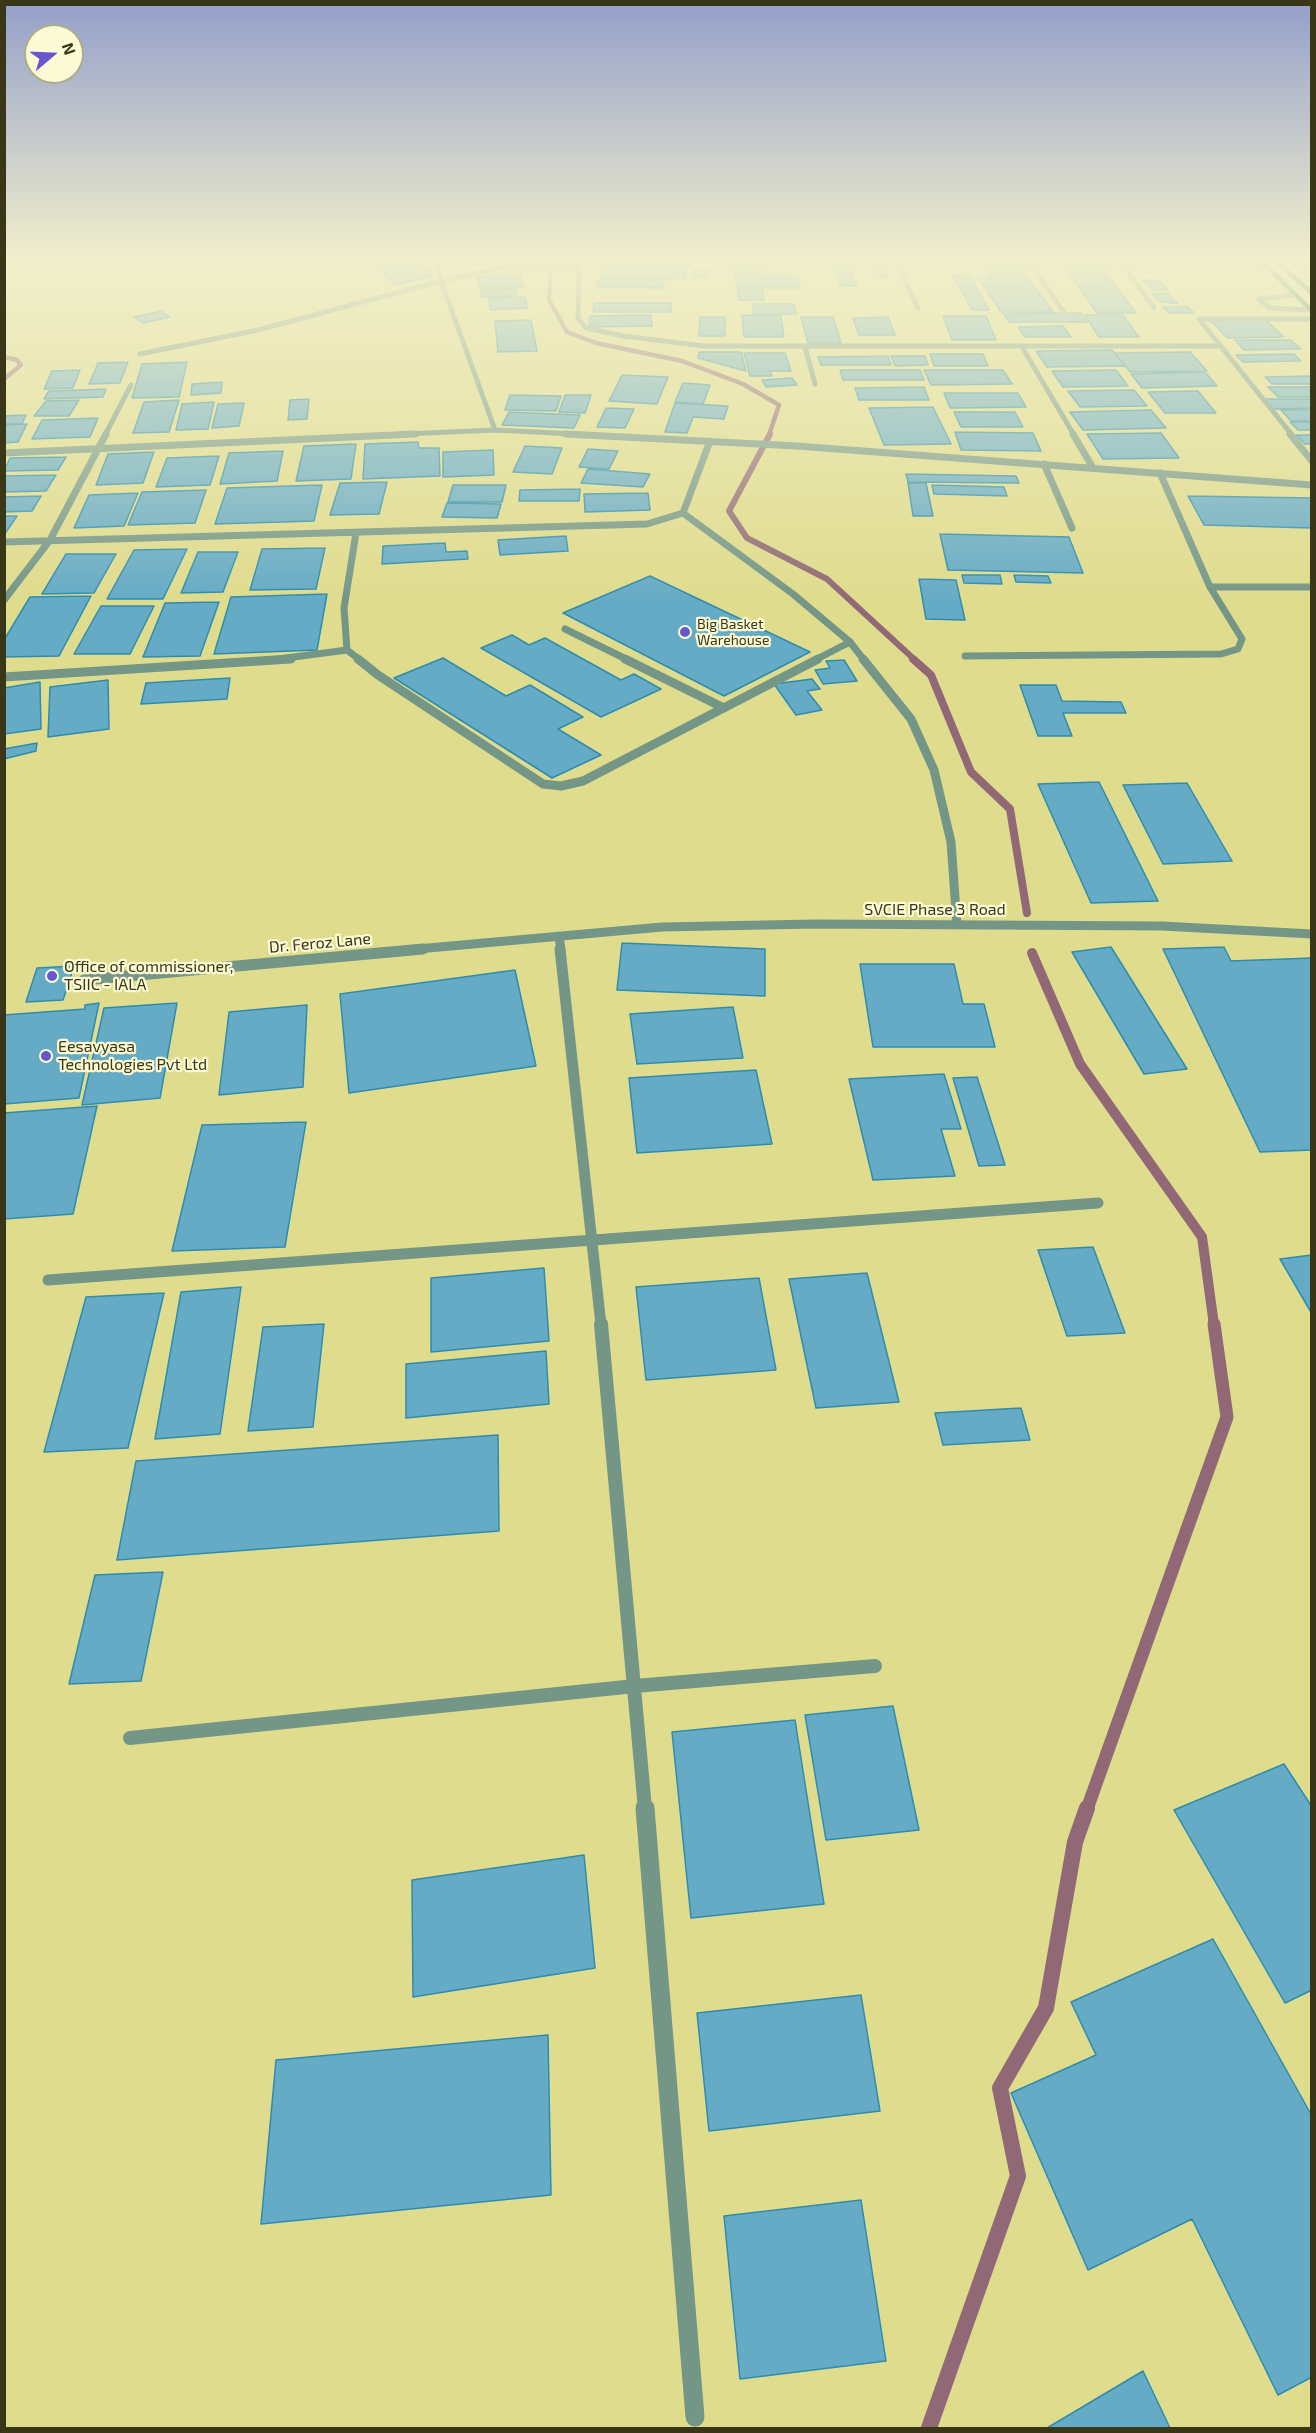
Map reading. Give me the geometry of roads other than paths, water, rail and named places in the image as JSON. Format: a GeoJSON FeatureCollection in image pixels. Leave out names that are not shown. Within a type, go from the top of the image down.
{"type":"FeatureCollection","features":[{"type":"Feature","properties":{"kind":"street"},"geometry":{"type":"LineString","coordinates":[[475,374],[495,430]]}},
{"type":"Feature","properties":{"kind":"street"},"geometry":{"type":"LineString","coordinates":[[812,374],[815,384]]}},
{"type":"Feature","properties":{"kind":"street"},"geometry":{"type":"LineString","coordinates":[[1038,374],[1093,468]]}},
{"type":"Feature","properties":{"kind":"street"},"geometry":{"type":"LineString","coordinates":[[1240,374],[1311,461]]}},
{"type":"Feature","properties":{"kind":"street"},"geometry":{"type":"LineString","coordinates":[[4,600],[50,540],[131,385]]}},
{"type":"Feature","properties":{"kind":"street"},"geometry":{"type":"LineString","coordinates":[[4,453],[495,430],[797,446],[1311,485]]}},
{"type":"Feature","properties":{"kind":"street"},"geometry":{"type":"LineString","coordinates":[[684,513],[710,441]]}},
{"type":"Feature","properties":{"kind":"street"},"geometry":{"type":"LineString","coordinates":[[1044,464],[1072,528]]}},
{"type":"Feature","properties":{"kind":"street"},"geometry":{"type":"LineString","coordinates":[[965,656],[1221,654],[1238,649],[1242,639],[1210,587],[1160,473]]}},
{"type":"Feature","properties":{"kind":"street"},"geometry":{"type":"LineString","coordinates":[[4,542],[647,524],[684,513]]}},
{"type":"Feature","properties":{"kind":"street"},"geometry":{"type":"LineString","coordinates":[[684,513],[793,594],[850,642],[911,719],[934,770],[951,842],[957,925]]}},
{"type":"Feature","properties":{"kind":"street"},"geometry":{"type":"LineString","coordinates":[[356,533],[344,608],[347,650],[378,675],[543,784],[561,786],[583,781],[850,642]]}},
{"type":"Feature","properties":{"kind":"street"},"geometry":{"type":"LineString","coordinates":[[1210,587],[1311,587]]}},
{"type":"Feature","properties":{"kind":"street"},"geometry":{"type":"LineString","coordinates":[[565,628],[724,708]]}},
{"type":"Feature","properties":{"kind":"street"},"geometry":{"type":"LineString","coordinates":[[4,677],[289,659],[347,650]]}},
{"type":"Feature","properties":{"kind":"street","name":"SVCIE Phase 3 Road"},"geometry":{"type":"LineString","coordinates":[[560,936],[662,927],[1031,924],[1162,926],[1311,934]]}},
{"type":"Feature","properties":{"kind":"street"},"geometry":{"type":"LineString","coordinates":[[560,936],[593,1239],[635,1686],[695,2417]]}},
{"type":"Feature","properties":{"kind":"street","name":"Dr. Feroz Lane"},"geometry":{"type":"LineString","coordinates":[[84,980],[560,936]]}},
{"type":"Feature","properties":{"kind":"street"},"geometry":{"type":"LineString","coordinates":[[48,1280],[1098,1203]]}},
{"type":"Feature","properties":{"kind":"street"},"geometry":{"type":"LineString","coordinates":[[130,1738],[635,1686],[875,1666]]}},
{"type":"Feature","properties":{"kind":"waterway"},"geometry":{"type":"LineString","coordinates":[[4,379],[11,374]]}},
{"type":"Feature","properties":{"kind":"waterway"},"geometry":{"type":"LineString","coordinates":[[715,374],[743,384],[779,405],[769,435]]}},
{"type":"Feature","properties":{"kind":"waterway"},"geometry":{"type":"LineString","coordinates":[[770,434],[729,511],[747,538],[827,579],[915,660]]}},
{"type":"Feature","properties":{"kind":"waterway"},"geometry":{"type":"LineString","coordinates":[[913,659],[931,675],[971,772],[1010,809],[1027,913]]}},
{"type":"Feature","properties":{"kind":"waterway"},"geometry":{"type":"LineString","coordinates":[[1032,953],[1080,1064],[1202,1237],[1214,1325]]}},
{"type":"Feature","properties":{"kind":"waterway"},"geometry":{"type":"LineString","coordinates":[[1087,1809],[1227,1417],[1214,1324]]}},
{"type":"Feature","properties":{"kind":"waterway"},"geometry":{"type":"LineString","coordinates":[[929,2428],[1018,2176],[1000,2088],[1046,2008],[1075,1842],[1087,1808]]}},
{"type":"Feature","properties":{"kind":"place","name":"Big Basket Warehouse"},"geometry":{"type":"Point","coordinates":[685,632]}},
{"type":"Feature","properties":{"kind":"place","name":"Office of commissioner, TSIIC - IALA"},"geometry":{"type":"Point","coordinates":[52,976]}},
{"type":"Feature","properties":{"kind":"place","name":"Eesavyasa Technologies Pvt Ltd"},"geometry":{"type":"Point","coordinates":[46,1056]}}]}
